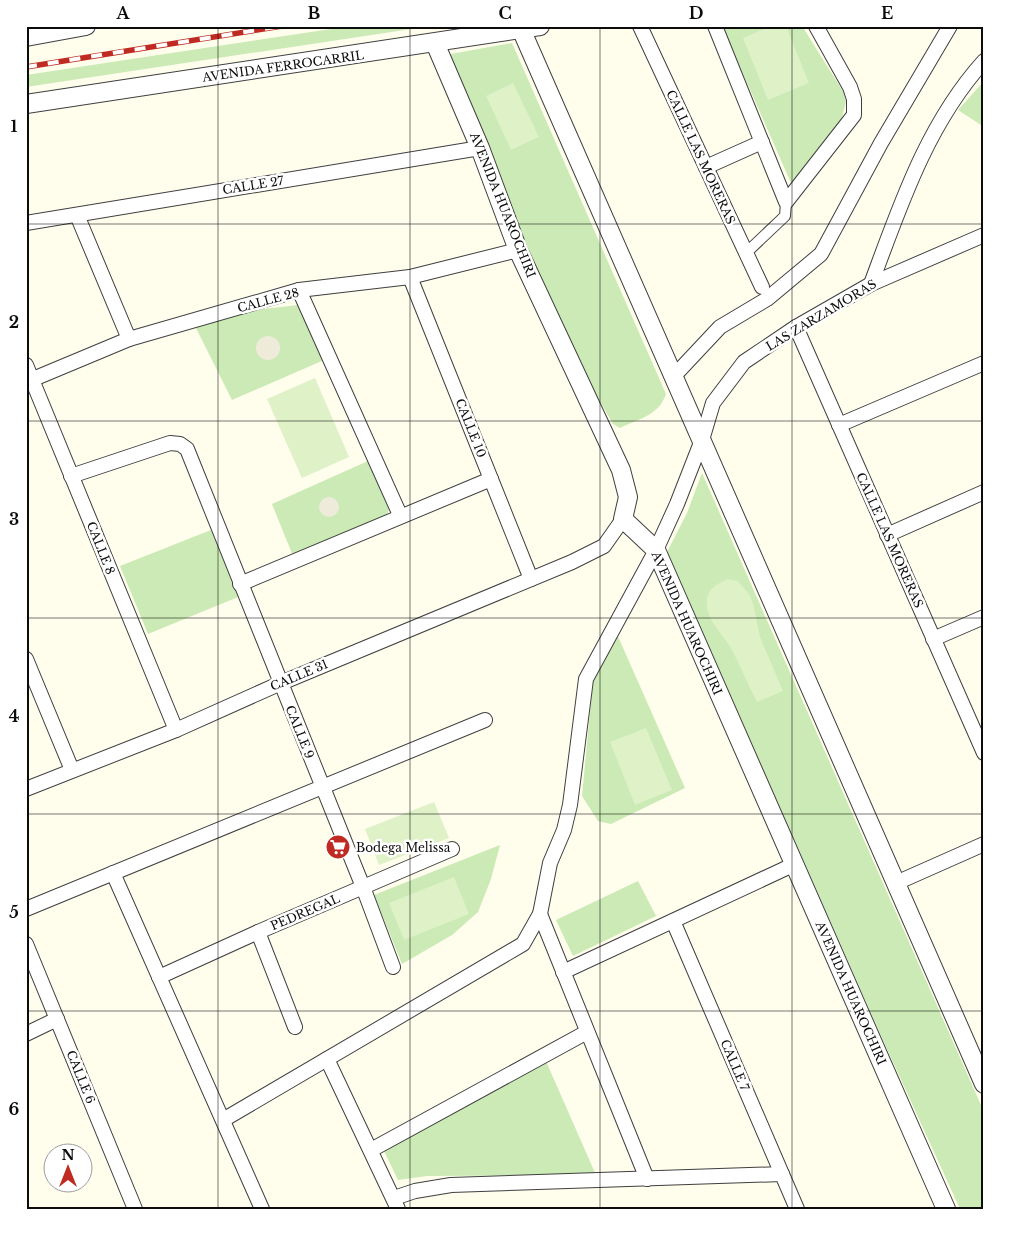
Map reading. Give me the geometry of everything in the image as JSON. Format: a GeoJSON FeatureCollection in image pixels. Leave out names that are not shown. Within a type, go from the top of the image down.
{"type":"FeatureCollection","features":[{"type":"Feature","properties":{"kind":"street"},"geometry":{"type":"LineString","coordinates":[[26,37],[86,26]]}},
{"type":"Feature","properties":{"kind":"street","name":"AVENIDA FERROCARRIL"},"geometry":{"type":"LineString","coordinates":[[26,104],[540,26]]}},
{"type":"Feature","properties":{"kind":"street","name":"CALLE LAS MORERAS"},"geometry":{"type":"LineString","coordinates":[[640,26],[762,288]]}},
{"type":"Feature","properties":{"kind":"street"},"geometry":{"type":"LineString","coordinates":[[715,26],[786,202],[785,216],[746,253]]}},
{"type":"Feature","properties":{"kind":"street"},"geometry":{"type":"LineString","coordinates":[[786,202],[854,115],[854,99],[850,87],[816,26]]}},
{"type":"Feature","properties":{"kind":"street"},"geometry":{"type":"LineString","coordinates":[[674,376],[720,327],[768,299],[821,254],[881,143],[950,26]]}},
{"type":"Feature","properties":{"kind":"street"},"geometry":{"type":"LineString","coordinates":[[522,29],[984,1084]]}},
{"type":"Feature","properties":{"kind":"street","name":"AVENIDA HUAROCHIRI"},"geometry":{"type":"LineString","coordinates":[[435,43],[480,148],[518,250],[622,470],[628,497],[623,519],[656,550],[946,1209]]}},
{"type":"Feature","properties":{"kind":"street"},"geometry":{"type":"LineString","coordinates":[[870,284],[907,186],[951,103],[984,61]]}},
{"type":"Feature","properties":{"kind":"street"},"geometry":{"type":"LineString","coordinates":[[706,167],[762,142]]}},
{"type":"Feature","properties":{"kind":"street","name":"CALLE 27"},"geometry":{"type":"LineString","coordinates":[[26,223],[480,148]]}},
{"type":"Feature","properties":{"kind":"street"},"geometry":{"type":"LineString","coordinates":[[77,215],[129,339]]}},
{"type":"Feature","properties":{"kind":"street","name":"LAS ZARZAMORAS"},"geometry":{"type":"LineString","coordinates":[[540,914],[550,863],[564,830],[570,805],[586,679],[656,550],[677,504],[702,440],[712,403],[744,362],[796,327],[870,284],[984,235]]}},
{"type":"Feature","properties":{"kind":"street","name":"CALLE 28"},"geometry":{"type":"LineString","coordinates":[[29,381],[129,339],[300,290],[410,278],[518,250]]}},
{"type":"Feature","properties":{"kind":"street","name":"CALLE 10"},"geometry":{"type":"LineString","coordinates":[[410,278],[531,579]]}},
{"type":"Feature","properties":{"kind":"street"},"geometry":{"type":"LineString","coordinates":[[300,290],[400,516]]}},
{"type":"Feature","properties":{"kind":"street","name":"CALLE LAS MORERAS"},"geometry":{"type":"LineString","coordinates":[[796,327],[984,753]]}},
{"type":"Feature","properties":{"kind":"street"},"geometry":{"type":"LineString","coordinates":[[839,425],[984,363]]}},
{"type":"Feature","properties":{"kind":"street","name":"CALLE 8"},"geometry":{"type":"LineString","coordinates":[[26,366],[29,381],[71,476],[176,730]]}},
{"type":"Feature","properties":{"kind":"street","name":"CALLE 9"},"geometry":{"type":"LineString","coordinates":[[71,476],[170,443],[180,444],[187,449],[363,887],[393,967]]}},
{"type":"Feature","properties":{"kind":"street"},"geometry":{"type":"LineString","coordinates":[[240,584],[491,479]]}},
{"type":"Feature","properties":{"kind":"street"},"geometry":{"type":"LineString","coordinates":[[887,535],[984,492]]}},
{"type":"Feature","properties":{"kind":"street","name":"CALLE 31"},"geometry":{"type":"LineString","coordinates":[[26,789],[176,730],[280,682],[572,562],[604,546],[623,519]]}},
{"type":"Feature","properties":{"kind":"street"},"geometry":{"type":"LineString","coordinates":[[933,639],[984,617]]}},
{"type":"Feature","properties":{"kind":"street"},"geometry":{"type":"LineString","coordinates":[[26,659],[72,770]]}},
{"type":"Feature","properties":{"kind":"street"},"geometry":{"type":"LineString","coordinates":[[26,909],[485,720]]}},
{"type":"Feature","properties":{"kind":"street"},"geometry":{"type":"LineString","coordinates":[[896,883],[984,844]]}},
{"type":"Feature","properties":{"kind":"street","name":"PEDREGAL"},"geometry":{"type":"LineString","coordinates":[[159,976],[452,849]]}},
{"type":"Feature","properties":{"kind":"street"},"geometry":{"type":"LineString","coordinates":[[563,972],[795,864]]}},
{"type":"Feature","properties":{"kind":"street"},"geometry":{"type":"LineString","coordinates":[[113,873],[262,1209]]}},
{"type":"Feature","properties":{"kind":"street"},"geometry":{"type":"LineString","coordinates":[[540,914],[647,1179]]}},
{"type":"Feature","properties":{"kind":"street"},"geometry":{"type":"LineString","coordinates":[[223,1120],[523,944],[540,914]]}},
{"type":"Feature","properties":{"kind":"street","name":"CALLE 7"},"geometry":{"type":"LineString","coordinates":[[673,921],[797,1209]]}},
{"type":"Feature","properties":{"kind":"street"},"geometry":{"type":"LineString","coordinates":[[258,932],[295,1027]]}},
{"type":"Feature","properties":{"kind":"street","name":"CALLE 6"},"geometry":{"type":"LineString","coordinates":[[26,944],[135,1209]]}},
{"type":"Feature","properties":{"kind":"street"},"geometry":{"type":"LineString","coordinates":[[26,1034],[57,1019]]}},
{"type":"Feature","properties":{"kind":"street"},"geometry":{"type":"LineString","coordinates":[[371,1150],[587,1032]]}},
{"type":"Feature","properties":{"kind":"street"},"geometry":{"type":"LineString","coordinates":[[327,1059],[396,1203],[415,1191],[450,1185],[782,1174]]}},
{"type":"Feature","properties":{"kind":"green space"},"geometry":{"type":"Polygon","coordinates":[[[351,26],[431,26],[26,87],[26,75],[351,26]]]}},
{"type":"Feature","properties":{"kind":"green space"},"geometry":{"type":"Polygon","coordinates":[[[722,26],[802,26],[844,93],[846,101],[841,122],[791,183],[722,26]]]}},
{"type":"Feature","properties":{"kind":"green space"},"geometry":{"type":"Polygon","coordinates":[[[771,26],[786,26],[809,83],[768,100],[743,38],[771,26]]]}},
{"type":"Feature","properties":{"kind":"green space"},"geometry":{"type":"Polygon","coordinates":[[[512,43],[666,394],[659,407],[648,416],[620,428],[613,424],[598,398],[534,265],[451,61],[451,54],[512,43]]]}},
{"type":"Feature","properties":{"kind":"green space"},"geometry":{"type":"Polygon","coordinates":[[[984,81],[984,127],[958,110],[984,81]]]}},
{"type":"Feature","properties":{"kind":"green space"},"geometry":{"type":"Polygon","coordinates":[[[513,83],[539,137],[511,150],[486,96],[513,83]]]}},
{"type":"Feature","properties":{"kind":"green space"},"geometry":{"type":"Polygon","coordinates":[[[300,305],[324,360],[232,400],[195,326],[254,310],[300,305]]]}},
{"type":"Feature","properties":{"kind":"green space"},"geometry":{"type":"Polygon","coordinates":[[[315,378],[349,457],[302,478],[267,399],[315,378]]]}},
{"type":"Feature","properties":{"kind":"green space"},"geometry":{"type":"Polygon","coordinates":[[[368,461],[389,509],[387,515],[293,556],[272,504],[368,461]]]}},
{"type":"Feature","properties":{"kind":"green space"},"geometry":{"type":"Polygon","coordinates":[[[702,473],[984,1112],[984,1209],[960,1209],[882,1038],[667,552],[687,513],[702,473]]]}},
{"type":"Feature","properties":{"kind":"green space"},"geometry":{"type":"Polygon","coordinates":[[[211,530],[238,597],[148,634],[120,566],[211,530]]]}},
{"type":"Feature","properties":{"kind":"green space"},"geometry":{"type":"Polygon","coordinates":[[[728,579],[738,581],[749,594],[753,603],[760,637],[783,691],[757,702],[729,644],[711,620],[707,606],[709,592],[718,584],[728,579]]]}},
{"type":"Feature","properties":{"kind":"green space"},"geometry":{"type":"Polygon","coordinates":[[[616,632],[685,788],[611,824],[598,821],[582,796],[593,680],[616,632]]]}},
{"type":"Feature","properties":{"kind":"green space"},"geometry":{"type":"Polygon","coordinates":[[[646,728],[672,790],[635,805],[610,742],[646,728]]]}},
{"type":"Feature","properties":{"kind":"green space"},"geometry":{"type":"Polygon","coordinates":[[[434,802],[449,838],[379,865],[365,829],[434,802]]]}},
{"type":"Feature","properties":{"kind":"green space"},"geometry":{"type":"Polygon","coordinates":[[[500,845],[491,879],[478,912],[452,935],[402,964],[374,895],[500,845]]]}},
{"type":"Feature","properties":{"kind":"green space"},"geometry":{"type":"Polygon","coordinates":[[[454,877],[469,914],[404,940],[389,903],[454,877]]]}},
{"type":"Feature","properties":{"kind":"green space"},"geometry":{"type":"Polygon","coordinates":[[[638,881],[656,916],[573,956],[556,920],[638,881]]]}},
{"type":"Feature","properties":{"kind":"green space"},"geometry":{"type":"Polygon","coordinates":[[[545,1059],[596,1175],[427,1176],[398,1180],[383,1149],[545,1059]]]}},
{"type":"Feature","properties":{"kind":"shaded area"},"geometry":{"type":"Polygon","coordinates":[[[268,336],[276,340],[280,348],[276,356],[268,360],[260,356],[256,348],[260,340],[268,336]]]}},
{"type":"Feature","properties":{"kind":"shaded area"},"geometry":{"type":"Polygon","coordinates":[[[329,497],[336,500],[339,507],[336,514],[329,517],[322,514],[319,507],[322,500],[329,497]]]}},
{"type":"Feature","properties":{"kind":"railway"},"geometry":{"type":"LineString","coordinates":[[26,67],[282,26]]}},
{"type":"Feature","properties":{"kind":"place","name":"Bodega Melissa"},"geometry":{"type":"Point","coordinates":[338,847]}}]}
